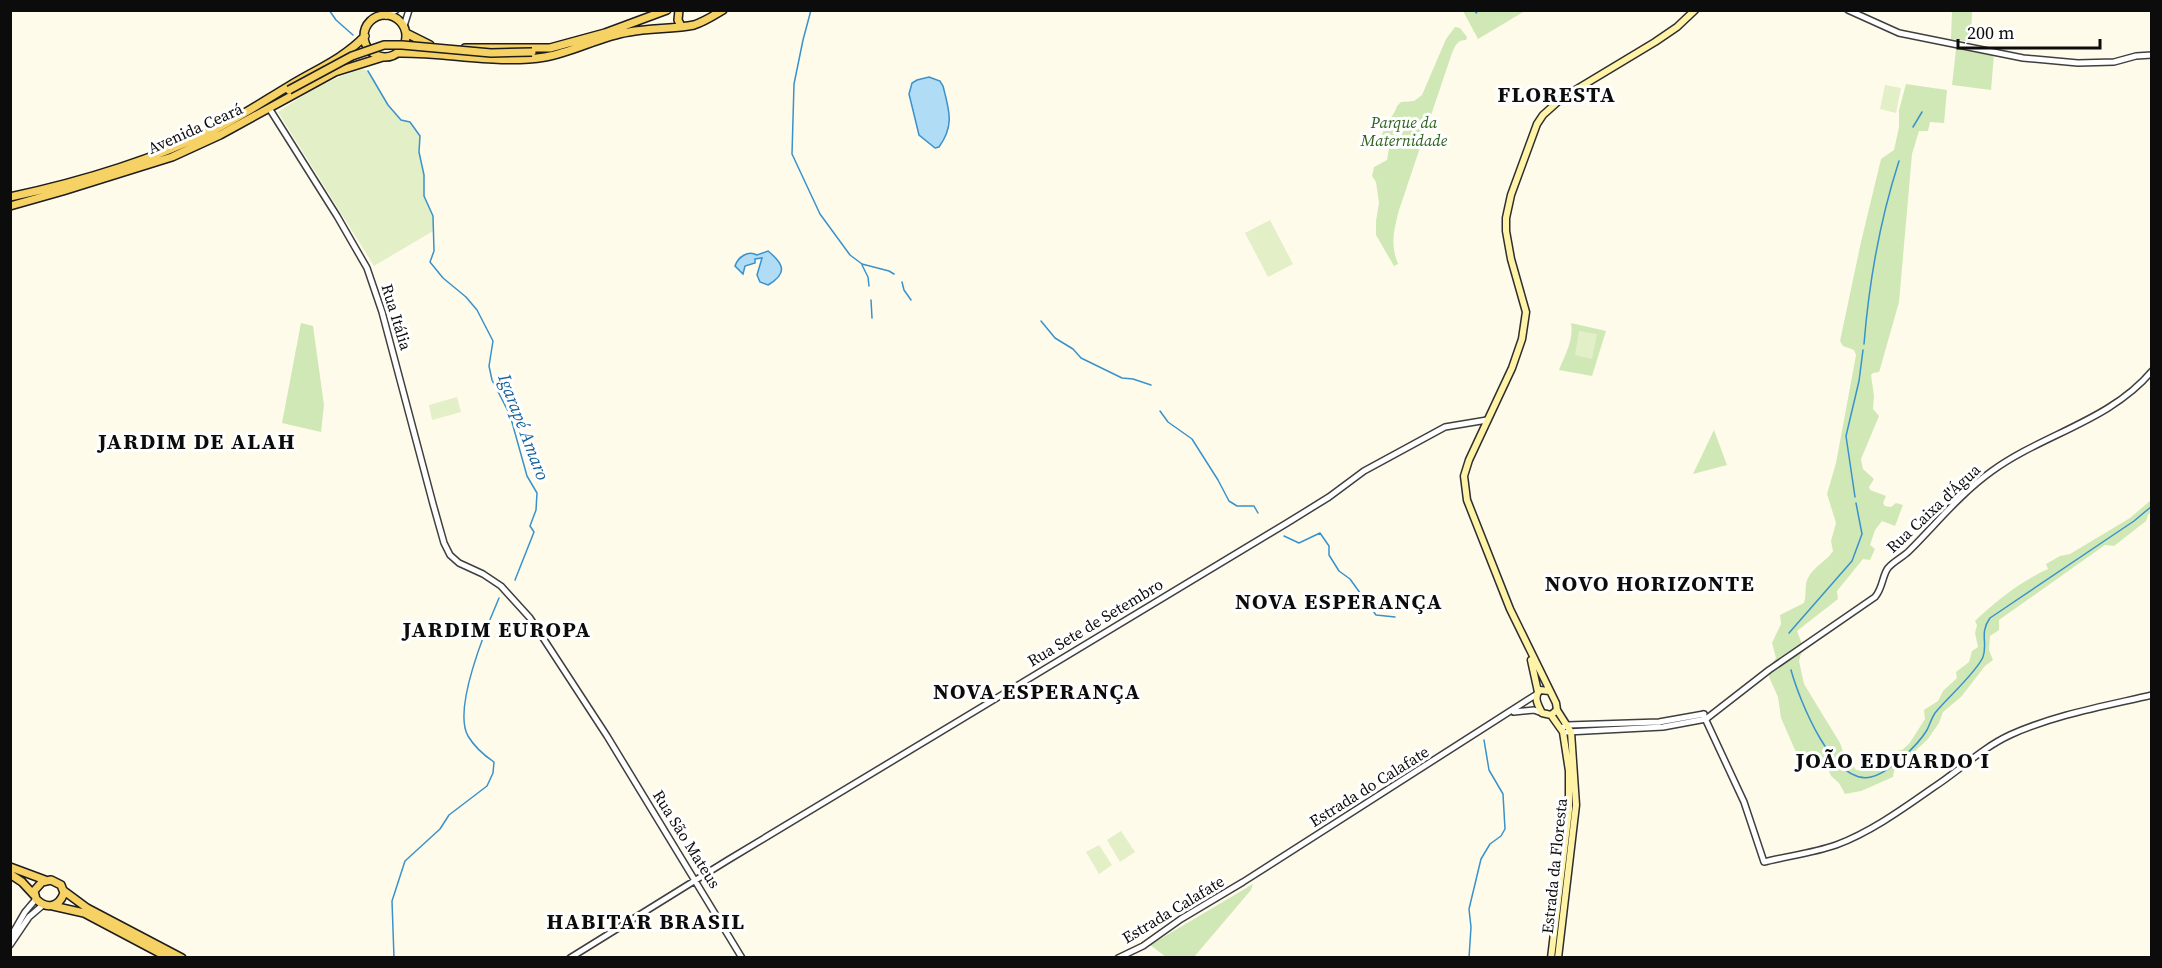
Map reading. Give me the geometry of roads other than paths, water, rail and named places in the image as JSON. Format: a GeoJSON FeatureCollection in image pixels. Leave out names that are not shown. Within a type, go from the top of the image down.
{"type":"FeatureCollection","features":[{"type":"Feature","properties":{"kind":"main road"},"geometry":{"type":"LineString","coordinates":[[269,98],[289,90],[352,56],[384,45],[491,53],[532,52],[605,33],[667,10]]}},
{"type":"Feature","properties":{"kind":"main road"},"geometry":{"type":"LineString","coordinates":[[679,10],[678,20],[681,26]]}},
{"type":"Feature","properties":{"kind":"main road"},"geometry":{"type":"LineString","coordinates":[[364,36],[370,50],[383,57],[398,53],[424,53],[519,59],[545,57],[585,47],[625,32],[693,25],[710,14],[723,10]]}},
{"type":"Feature","properties":{"kind":"main road"},"geometry":{"type":"LineString","coordinates":[[1549,691],[1477,527],[1464,488],[1465,470],[1512,368],[1525,327],[1526,312],[1511,260],[1506,218],[1511,195],[1543,115],[1562,98],[1677,27],[1695,10]]}},
{"type":"Feature","properties":{"kind":"main road"},"geometry":{"type":"LineString","coordinates":[[269,98],[348,52],[364,36],[370,22],[377,17],[395,18],[405,29],[427,45],[468,48],[547,48]]}},
{"type":"Feature","properties":{"kind":"main road"},"geometry":{"type":"LineString","coordinates":[[398,53],[405,44],[405,29]]}},
{"type":"Feature","properties":{"kind":"main road","name":"Avenida Ceará"},"geometry":{"type":"LineString","coordinates":[[10,206],[172,157],[220,135],[335,72],[383,57]]}},
{"type":"Feature","properties":{"kind":"main road","name":"Avenida Ceará"},"geometry":{"type":"LineString","coordinates":[[10,197],[60,186],[129,165],[177,147],[215,129],[269,98]]}},
{"type":"Feature","properties":{"kind":"main road"},"geometry":{"type":"LineString","coordinates":[[1529,648],[1537,700],[1542,713],[1551,715],[1557,710]]}},
{"type":"Feature","properties":{"kind":"main road"},"geometry":{"type":"LineString","coordinates":[[1537,693],[1544,689],[1549,691]]}},
{"type":"Feature","properties":{"kind":"main road","name":"Estrada da Floresta"},"geometry":{"type":"LineString","coordinates":[[1549,691],[1566,729],[1576,805],[1558,957]]}},
{"type":"Feature","properties":{"kind":"main road","name":"Estrada da Floresta"},"geometry":{"type":"LineString","coordinates":[[1551,715],[1566,729],[1569,771],[1569,810],[1551,957]]}},
{"type":"Feature","properties":{"kind":"main road"},"geometry":{"type":"LineString","coordinates":[[12,871],[58,883],[64,891],[87,908],[182,957]]}},
{"type":"Feature","properties":{"kind":"main road"},"geometry":{"type":"LineString","coordinates":[[12,871],[43,905],[84,913],[169,957]]}},
{"type":"Feature","properties":{"kind":"main road"},"geometry":{"type":"LineString","coordinates":[[35,897],[35,888],[45,880]]}},
{"type":"Feature","properties":{"kind":"main road"},"geometry":{"type":"LineString","coordinates":[[53,906],[61,900],[64,891]]}},
{"type":"Feature","properties":{"kind":"street"},"geometry":{"type":"LineString","coordinates":[[386,16],[396,10]]}},
{"type":"Feature","properties":{"kind":"street"},"geometry":{"type":"LineString","coordinates":[[405,29],[409,10]]}},
{"type":"Feature","properties":{"kind":"street"},"geometry":{"type":"LineString","coordinates":[[1848,10],[1899,33],[2023,58],[2078,63],[2114,62],[2136,56],[2151,55]]}},
{"type":"Feature","properties":{"kind":"street","name":"Rua Itália"},"geometry":{"type":"LineString","coordinates":[[269,108],[338,216],[367,268],[382,312],[444,543],[450,555]]}},
{"type":"Feature","properties":{"kind":"street","name":"Rua Caixa d'Água"},"geometry":{"type":"LineString","coordinates":[[1566,729],[1663,727],[1691,722],[1722,705],[1875,597],[1887,569],[1908,552],[1963,494],[1991,472],[2093,416],[2123,397],[2151,371]]}},
{"type":"Feature","properties":{"kind":"street","name":"Rua Sete de Setembro"},"geometry":{"type":"LineString","coordinates":[[570,957],[1287,523],[1329,497],[1364,471],[1445,428],[1487,420]]}},
{"type":"Feature","properties":{"kind":"street","name":"Rua São Mateus"},"geometry":{"type":"LineString","coordinates":[[450,555],[459,563],[483,574],[501,586],[517,602],[559,660],[742,957]]}},
{"type":"Feature","properties":{"kind":"street","name":"Estrada do Calafate"},"geometry":{"type":"LineString","coordinates":[[1243,882],[1510,714],[1537,693]]}},
{"type":"Feature","properties":{"kind":"street"},"geometry":{"type":"LineString","coordinates":[[1704,716],[1744,802],[1764,862],[1830,846],[1854,836],[1899,810],[1972,758],[2011,735],[2062,718],[2151,695]]}},
{"type":"Feature","properties":{"kind":"street","name":"Estrada do Calafate"},"geometry":{"type":"LineString","coordinates":[[1510,714],[1534,710],[1542,713]]}},
{"type":"Feature","properties":{"kind":"street","name":"Rua Caixa d'Água"},"geometry":{"type":"LineString","coordinates":[[1566,729],[1704,716]]}},
{"type":"Feature","properties":{"kind":"street"},"geometry":{"type":"LineString","coordinates":[[1691,722],[1705,724],[1710,729]]}},
{"type":"Feature","properties":{"kind":"street","name":"Estrada Calafate"},"geometry":{"type":"LineString","coordinates":[[1118,957],[1143,946],[1243,882]]}},
{"type":"Feature","properties":{"kind":"street"},"geometry":{"type":"LineString","coordinates":[[10,938],[35,897]]}},
{"type":"Feature","properties":{"kind":"street"},"geometry":{"type":"LineString","coordinates":[[10,945],[29,917],[43,905]]}},
{"type":"Feature","properties":{"kind":"water"},"geometry":{"type":"Polygon","coordinates":[[[929,77],[940,81],[943,86],[949,117],[944,139],[939,147],[935,148],[919,135],[909,94],[912,83],[929,77]]]}},
{"type":"Feature","properties":{"kind":"water"},"geometry":{"type":"Polygon","coordinates":[[[768,251],[778,260],[782,268],[779,276],[768,285],[760,282],[757,275],[762,258],[755,259],[755,263],[745,266],[743,274],[735,266],[744,255],[750,253],[757,255],[768,251]]]}},
{"type":"Feature","properties":{"kind":"waterway","name":"Igarapé Amaro"},"geometry":{"type":"LineString","coordinates":[[329,10],[336,20],[353,35]]}},
{"type":"Feature","properties":{"kind":"waterway"},"geometry":{"type":"LineString","coordinates":[[811,10],[794,84],[792,154],[820,214],[850,255],[862,264],[894,274]]}},
{"type":"Feature","properties":{"kind":"waterway","name":"Igarapé Amaro"},"geometry":{"type":"LineString","coordinates":[[368,71],[388,105],[401,120],[410,122],[420,136],[419,152],[424,175],[424,196],[433,216],[434,251],[430,262],[443,278],[466,297],[477,310],[493,341],[489,366],[492,380],[510,415],[527,476],[537,493],[536,510],[530,526],[534,532],[515,580]]}},
{"type":"Feature","properties":{"kind":"waterway"},"geometry":{"type":"LineString","coordinates":[[1913,127],[1922,112]]}},
{"type":"Feature","properties":{"kind":"waterway"},"geometry":{"type":"LineString","coordinates":[[1864,344],[1876,251],[1899,161]]}},
{"type":"Feature","properties":{"kind":"waterway"},"geometry":{"type":"LineString","coordinates":[[862,265],[868,277],[869,286]]}},
{"type":"Feature","properties":{"kind":"waterway"},"geometry":{"type":"LineString","coordinates":[[902,282],[911,300]]}},
{"type":"Feature","properties":{"kind":"waterway"},"geometry":{"type":"LineString","coordinates":[[871,300],[872,318]]}},
{"type":"Feature","properties":{"kind":"waterway"},"geometry":{"type":"LineString","coordinates":[[1041,321],[1055,338],[1073,349],[1081,358],[1122,378],[1151,385]]}},
{"type":"Feature","properties":{"kind":"waterway"},"geometry":{"type":"LineString","coordinates":[[1855,497],[1846,436],[1859,381],[1863,350]]}},
{"type":"Feature","properties":{"kind":"waterway"},"geometry":{"type":"LineString","coordinates":[[1160,411],[1168,422],[1192,439],[1229,501],[1237,506],[1254,506],[1258,513]]}},
{"type":"Feature","properties":{"kind":"waterway"},"geometry":{"type":"LineString","coordinates":[[1789,633],[1852,561],[1862,534],[1856,503]]}},
{"type":"Feature","properties":{"kind":"waterway"},"geometry":{"type":"LineString","coordinates":[[1791,670],[1810,719],[1831,755],[1844,768],[1857,776],[1871,777],[1878,774],[1902,758],[1917,743],[1927,730],[1935,713],[1979,663],[1984,652],[1985,628],[1990,618],[2134,521],[2152,506]]}},
{"type":"Feature","properties":{"kind":"waterway"},"geometry":{"type":"LineString","coordinates":[[1284,536],[1299,543],[1320,533],[1329,546],[1329,555],[1339,571],[1350,579],[1376,615],[1395,617]]}},
{"type":"Feature","properties":{"kind":"waterway","name":"Igarapé Amaro"},"geometry":{"type":"LineString","coordinates":[[394,958],[392,901],[405,861],[440,829],[449,815],[487,786],[493,773],[494,762],[468,736],[464,723],[464,707],[473,667],[499,598]]}},
{"type":"Feature","properties":{"kind":"waterway"},"geometry":{"type":"LineString","coordinates":[[1469,958],[1471,927],[1469,909],[1481,859],[1490,844],[1501,836],[1505,829],[1503,794],[1489,770],[1484,740]]}},
{"type":"Feature","properties":{"kind":"district","name":"FLORESTA"},"geometry":{"type":"Point","coordinates":[1557,94]}},
{"type":"Feature","properties":{"kind":"district","name":"JARDIM DE ALAH"},"geometry":{"type":"Point","coordinates":[197,441]}},
{"type":"Feature","properties":{"kind":"district","name":"NOVO HORIZONTE"},"geometry":{"type":"Point","coordinates":[1650,583]}},
{"type":"Feature","properties":{"kind":"district","name":"NOVA ESPERANÇA"},"geometry":{"type":"Point","coordinates":[1339,601]}},
{"type":"Feature","properties":{"kind":"district","name":"JARDIM EUROPA"},"geometry":{"type":"Point","coordinates":[497,629]}},
{"type":"Feature","properties":{"kind":"district","name":"NOVA ESPERANÇA"},"geometry":{"type":"Point","coordinates":[1037,691]}},
{"type":"Feature","properties":{"kind":"district","name":"JOÃO EDUARDO I"},"geometry":{"type":"Point","coordinates":[1893,760]}},
{"type":"Feature","properties":{"kind":"district","name":"HABITAR BRASIL"},"geometry":{"type":"Point","coordinates":[646,921]}},
{"type":"Feature","properties":{"kind":"park label","name":"Parque da Maternidade"},"geometry":{"type":"Point","coordinates":[1404,131]}}]}
